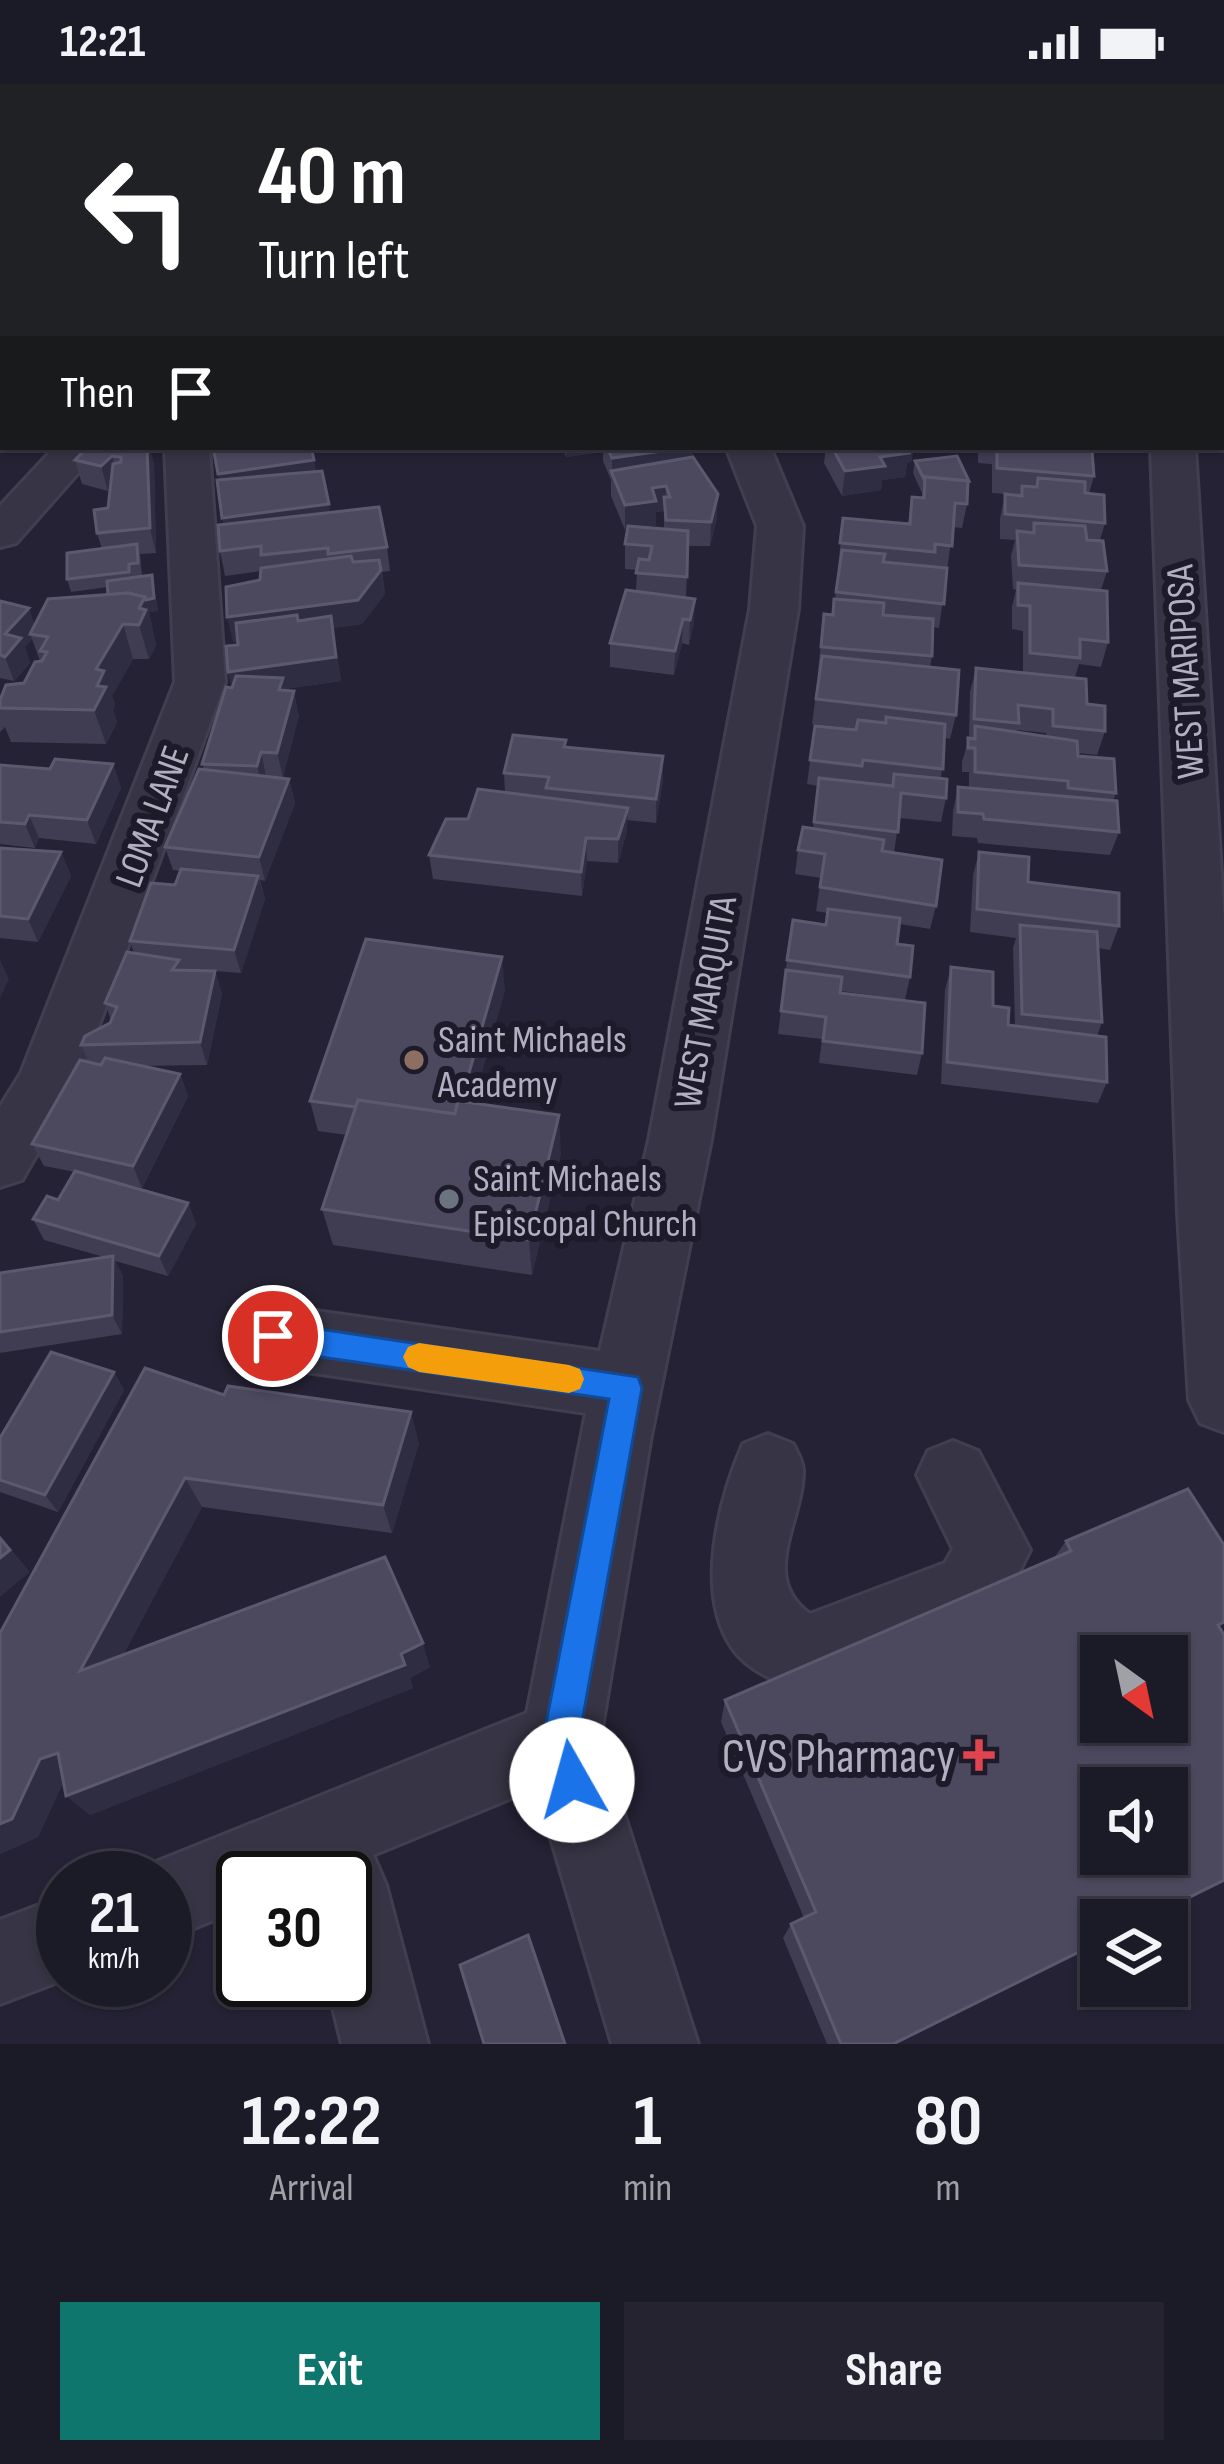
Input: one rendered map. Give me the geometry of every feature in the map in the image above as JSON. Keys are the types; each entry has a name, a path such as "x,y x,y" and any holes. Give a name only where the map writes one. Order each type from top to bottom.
{"street":[{"path":"0,533 76,450"},
{"name":"LOMA LANE","path":"0,1161 48,1082 200,682 187,450"},
{"name":"WEST MARQUITA","path":"656,2044 561,1739 627,1388 680,1140 774,609 780,526 749,450"},
{"name":"WEST MARIPOSA","path":"1173,450 1210,1213 1224,1400"},
{"path":"273,1336 627,1388"},
{"path":"768,1468 746,1568 760,1624 803,1655 971,1589 993,1550 953,1474"},
{"path":"366,1851 561,1739"},
{"path":"0,1962 36,1948"},
{"path":"372,1990 386,2044"}],"building":[{"path":"84,450 147,450 150,528 97,533 94,510 108,508 113,464 121,462 121,457 112,456 101,466 75,460"},
{"path":"214,450 312,450 314,460 218,474"},
{"path":"608,450 669,450 612,458"},
{"path":"834,450 909,453 880,457 885,466 845,471"},
{"path":"997,450 1092,451 1094,476 997,468"},
{"path":"957,456 969,481 925,477 925,481 915,461"},
{"path":"693,457 718,494 711,522 666,520 664,497 670,497 666,486 652,488 656,501 625,505 611,471"},
{"path":"322,471 329,504 222,518 217,480"},
{"path":"925,477 968,481 967,504 955,503 952,546 935,544 935,552 840,543 843,518 910,524 912,497 924,498"},
{"path":"1038,478 1085,482 1085,493 1104,495 1105,523 1005,514 1005,494 1022,496 1022,486 1037,487"},
{"path":"379,507 387,547 328,554 328,548 261,555 261,546 220,551 218,525"},
{"path":"1034,523 1085,526 1087,540 1103,541 1107,571 1019,565 1017,531 1034,533"},
{"path":"628,526 688,531 687,577 636,573 639,559 649,560 652,546 625,544"},
{"path":"137,544 138,563 129,564 129,572 67,579 67,553"},
{"path":"842,550 885,554 883,562 947,568 944,604 836,592"},
{"path":"351,556 353,562 379,560 381,570 358,600 227,617 226,587 260,580 261,568"},
{"path":"152,575 154,598 108,595 107,581"},
{"path":"1018,583 1107,591 1108,642 1080,639 1080,658 1030,653 1030,606 1018,605"},
{"path":"626,590 695,599 690,620 683,619 675,651 610,643"},
{"path":"128,593 145,597 139,608 146,610 139,625 123,624 96,669 104,671 97,686 106,687 94,710 0,708 6,685 24,683 35,662 42,661 47,652 40,651 48,637 30,634 48,599"},
{"path":"834,599 884,603 883,615 933,619 932,656 821,647 824,614 833,615"},
{"path":"0,601 29,608 5,634 21,638 5,657 0,655"},
{"path":"297,615 298,621 331,616 336,657 228,672 226,646 238,645 236,623"},
{"path":"822,656 959,670 956,715 816,699"},
{"path":"976,668 1086,679 1087,704 1105,706 1105,731 1053,726 1053,709 1018,705 1019,723 974,719"},
{"path":"236,676 283,678 279,690 294,691 277,753 261,752 257,766 202,764 226,687 232,688"},
{"path":"886,717 945,724 943,769 810,760 815,726 856,730 858,720 886,723"},
{"path":"975,726 1077,741 1078,756 1114,759 1116,793 1068,788 1068,781 975,772 975,748 968,748 968,738 975,739"},
{"path":"513,735 566,740 564,747 663,756 656,799 546,788 549,777 504,773"},
{"path":"55,759 113,764 87,820 29,815 25,824 0,822 0,765 50,769"},
{"path":"199,769 289,779 259,857 165,847"},
{"path":"894,774 947,779 946,798 901,793 898,832 814,822 819,778 893,786"},
{"path":"958,787 1117,801 1119,832 984,819 983,814 958,812"},
{"path":"478,789 628,808 618,839 586,838 581,872 429,855 446,819 468,819"},
{"path":"803,827 884,840 882,851 942,860 936,906 820,887 825,854 798,850"},
{"path":"0,848 61,852 28,919 0,916"},
{"path":"979,852 1029,857 1028,882 1119,893 1119,926 977,909"},
{"path":"181,869 258,876 234,950 130,941 151,883 175,885"},
{"path":"828,909 900,918 897,944 913,946 910,977 787,960 793,920 826,925"},
{"path":"1020,925 1097,932 1102,1022 1022,1014"},
{"name":"Saint Michaels Academy","path":"366,939 502,957 455,1114 358,1100 356,1107 310,1101"},
{"path":"127,952 179,960 172,970 215,971 200,1042 81,1045 85,1036 110,1023 117,1007 105,1003"},
{"path":"951,967 993,972 993,1006 1009,1008 1008,1025 1106,1037 1107,1082 947,1062"},
{"path":"786,970 842,977 840,993 925,1003 922,1053 823,1041 826,1017 781,1011"},
{"path":"105,1058 180,1074 133,1166 32,1144 80,1060 101,1065"},
{"name":"Saint Michaels Episcopal Church","path":"358,1100 455,1114 458,1101 559,1115 529,1240 322,1209"},
{"path":"75,1171 188,1203 159,1256 33,1219 47,1196 58,1200"},
{"path":"113,1256 112,1315 0,1332 0,1273"},
{"path":"51,1352 114,1372 45,1495 0,1480 0,1438"},
{"path":"145,1368 224,1395 228,1386 411,1412 383,1505 185,1478 80,1671 385,1557 423,1643 401,1654 405,1665 66,1796 58,1753 40,1759 12,1819 0,1824 0,1633"},
{"name":"CVS Pharmacy","path":"1188,1489 1224,1545 1224,1622 1218,1625 1224,1635 1224,1880 1186,1899 1080,1899 1080,1951 893,2044 841,2044 791,1924 816,1912 725,1700 1071,1551 1066,1541"},
{"path":"0,1538 10,1550 0,1558"},
{"path":"528,1935 565,2044 484,2044 460,1965"}],"slow traffic":[{"path":"419,1357 569,1379"}],"place":[{"name":"Saint Michaels Academy","path":"414,1060"},
{"name":"Saint Michaels Episcopal Church","path":"449,1199"},
{"name":"CVS Pharmacy","path":"979,1755"}],"route":[{"path":"273,1336 627,1388 561,1739 572,1780"}]}
